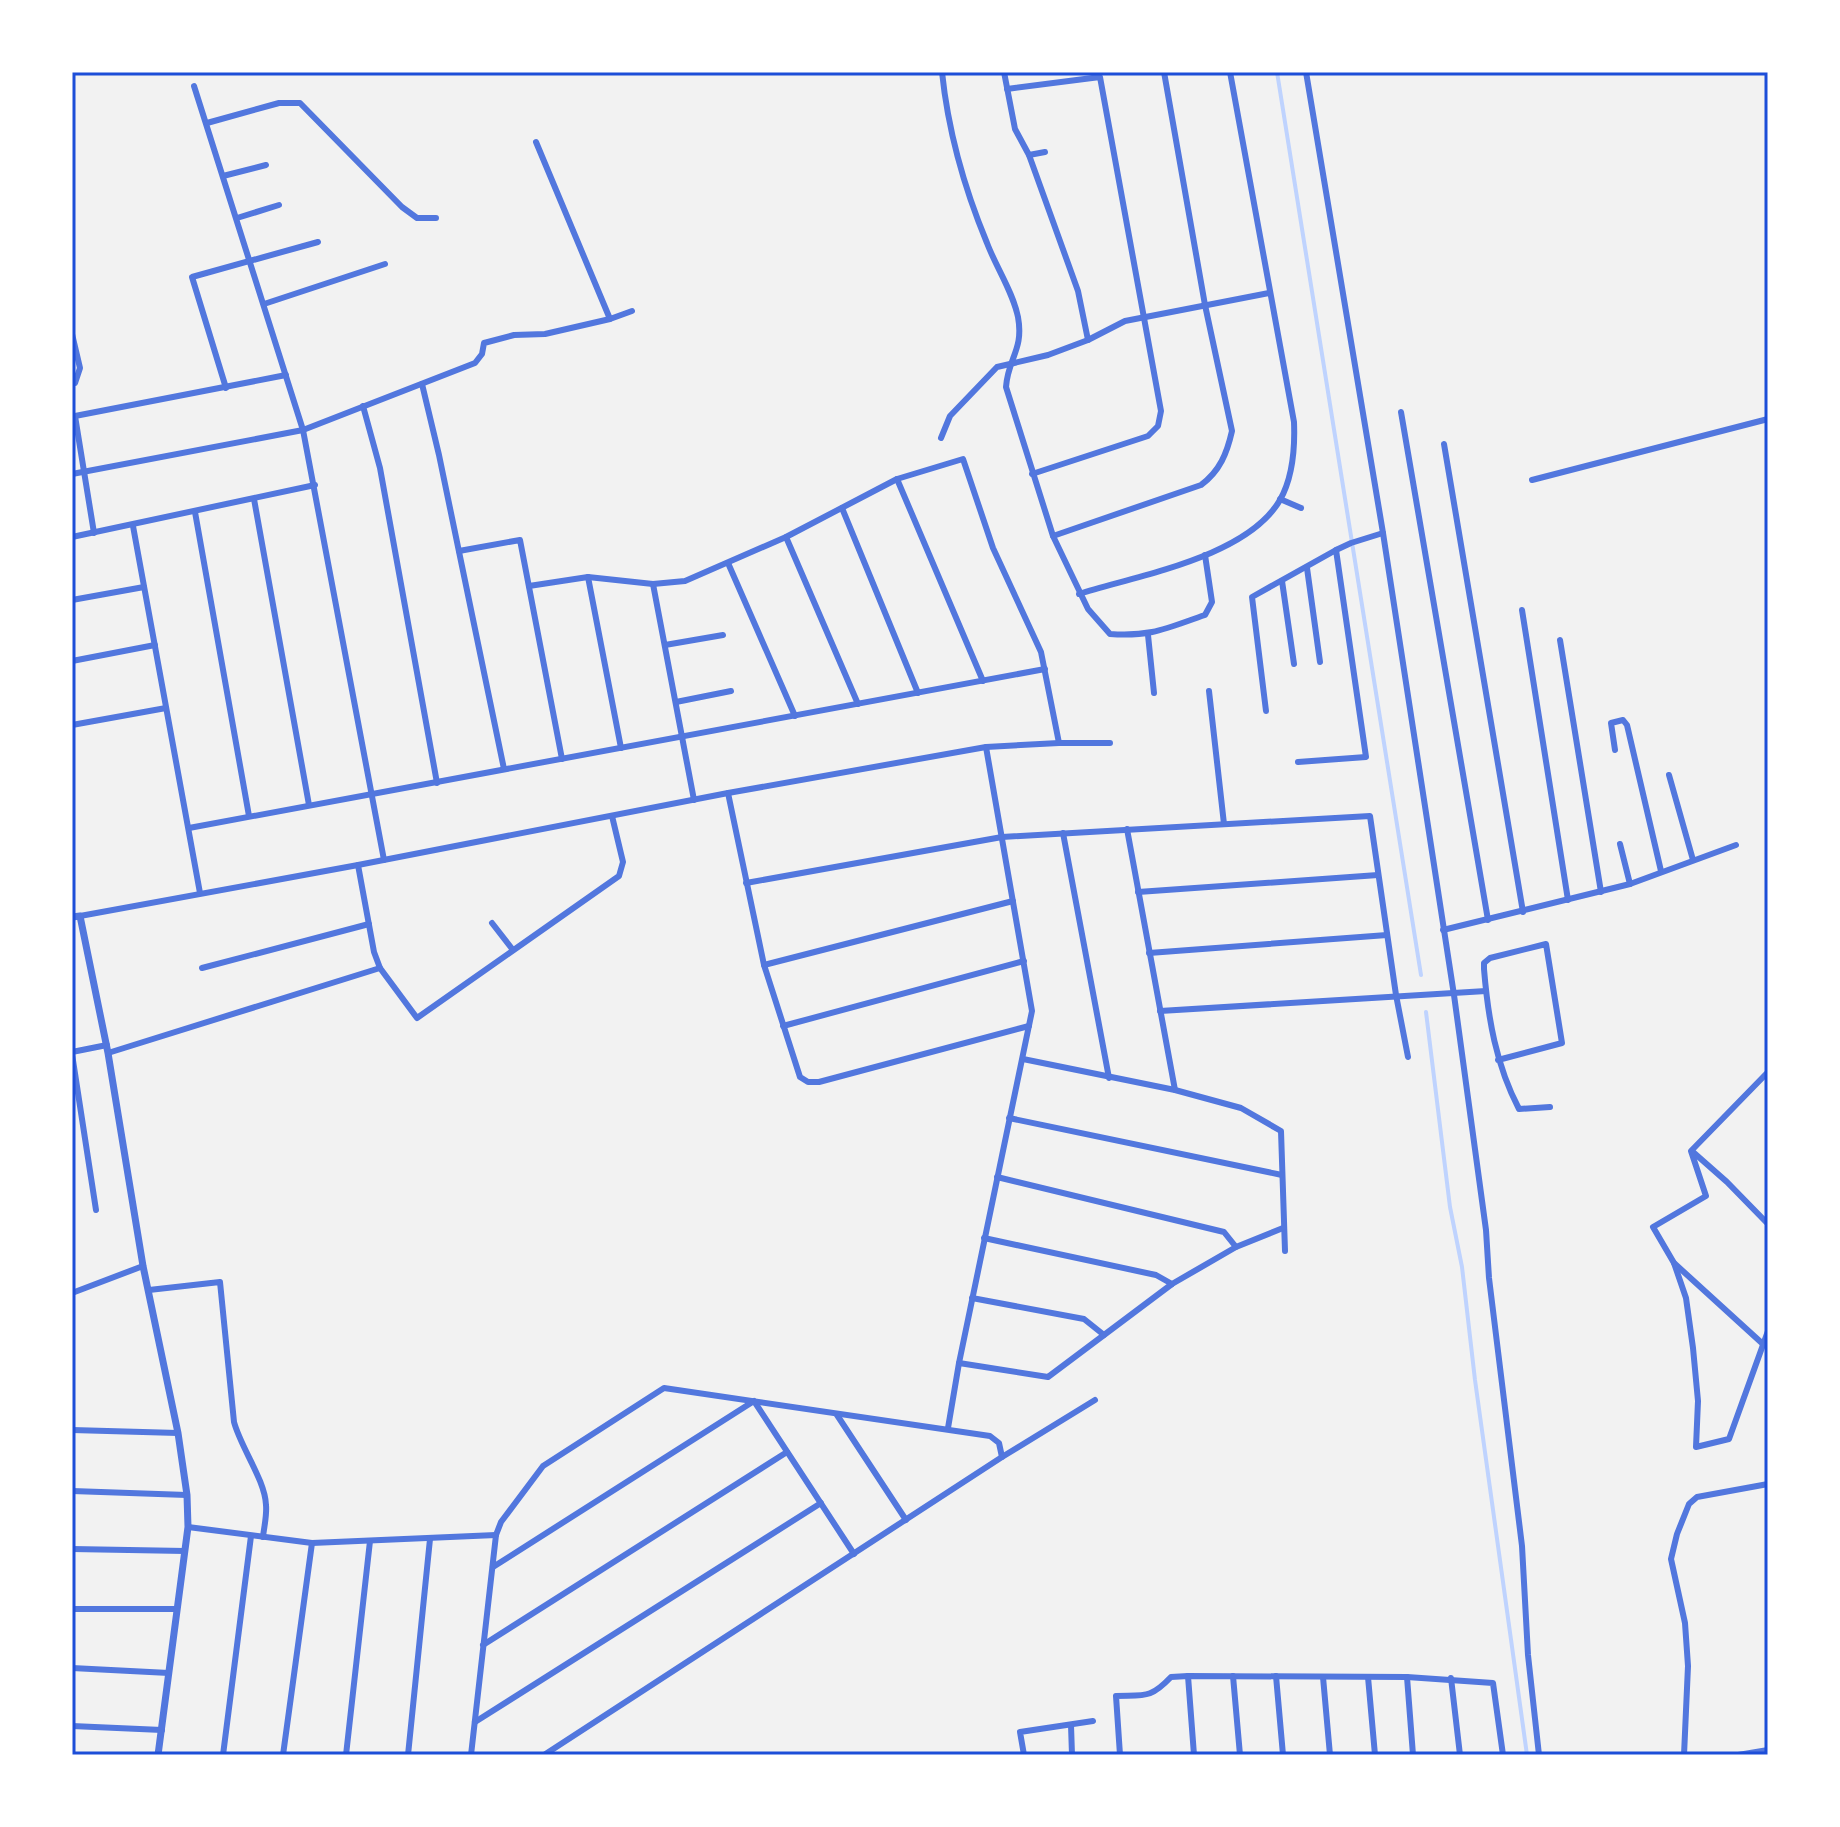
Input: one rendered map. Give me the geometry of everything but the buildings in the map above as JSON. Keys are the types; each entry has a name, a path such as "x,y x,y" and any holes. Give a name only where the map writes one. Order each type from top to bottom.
{"street":[{"path":"942,72 963,176 986,242 1017,314 1020,341 1007,375 1006,387 1053,536 1079,594 1110,634 1148,635 1205,615 1210,609 1212,602 1205,555"},
{"path":"1004,72 1015,129 1029,155 1078,291 1088,340"},
{"path":"1053,536 1201,485 1216,474 1228,448 1232,431 1205,305 1164,72"},
{"path":"1079,594 1205,555 1255,530 1280,499 1291,467 1294,422 1230,72"},
{"path":"1306,72 1383,533 1454,995 1486,1230 1489,1278 1522,1546 1528,1655 1539,1755"},
{"path":"1007,89 1100,77 1161,411 1158,426 1148,436 1032,474"},
{"path":"194,86 303,430 384,860"},
{"path":"207,123 279,103 300,103 402,207 417,218 436,218"},
{"path":"536,142 610,319"},
{"path":"1029,155 1045,152"},
{"path":"223,176 266,165"},
{"path":"237,218 279,205"},
{"path":"226,388 192,277 318,242"},
{"path":"264,304 385,264"},
{"path":"941,438 950,416 997,367 1048,355 1088,340 1125,321 1269,293"},
{"path":"72,474 303,430 475,363 482,354 484,343 514,335 545,334 632,311"},
{"path":"72,334 80,368 75,383"},
{"path":"94,533 75,416 286,375"},
{"path":"422,384 504,769"},
{"path":"363,406 380,468 437,783"},
{"path":"1401,412 1488,920"},
{"path":"1532,480 1768,419"},
{"path":"1444,444 1523,912"},
{"path":"529,586 588,577 653,584 685,581 786,537 897,479 963,459 993,548 1041,652 1059,743"},
{"path":"897,479 983,681"},
{"path":"72,537 315,485"},
{"path":"254,499 309,805"},
{"path":"1280,499 1301,508"},
{"path":"842,508 918,693"},
{"path":"195,512 249,816"},
{"path":"133,526 200,893"},
{"path":"1266,711 1251,602 1256,594 1336,550 1383,533"},
{"path":"786,537 858,704"},
{"path":"459,551 520,540 562,759"},
{"path":"1298,762 1366,757 1336,550"},
{"path":"728,563 795,716"},
{"path":"1307,568 1320,662"},
{"path":"588,577 621,748"},
{"path":"1282,581 1294,664"},
{"path":"653,584 694,800"},
{"path":"72,600 144,587"},
{"path":"1522,610 1568,900"},
{"path":"665,645 723,635"},
{"path":"1148,635 1154,693"},
{"path":"1560,640 1601,892"},
{"path":"72,661 155,645"},
{"path":"189,828 1045,669"},
{"path":"676,702 731,691"},
{"path":"1209,691 1224,824"},
{"path":"72,725 166,708"},
{"path":"1615,750 1611,723 1623,720 1627,725 1661,871"},
{"path":"158,1755 188,1527 187,1495 178,1433 143,1266 108,1049 76,917 986,747 1110,743"},
{"path":"948,1428 1032,1011 986,747"},
{"path":"1669,775 1693,860"},
{"path":"728,793 764,965 800,1077 808,1082 819,1082 1029,1026"},
{"path":"358,865 374,952 380,968 417,1018 619,876 623,862 612,816"},
{"path":"746,883 1002,837 1370,816 1408,1057"},
{"path":"1127,829 1175,1090"},
{"path":"1063,833 1109,1078"},
{"path":"1620,844 1630,884"},
{"path":"1443,930 1630,884 1736,845"},
{"path":"1138,892 1378,875"},
{"path":"764,965 1013,901"},
{"path":"492,923 513,950"},
{"path":"202,968 369,924"},
{"path":"1149,953 1387,935"},
{"path":"1498,1060 1562,1043 1546,944 1490,958 1484,963 1498,1060 1519,1109 1550,1107"},
{"path":"783,1026 1024,961"},
{"path":"96,1210 72,1053 108,1049 380,968"},
{"path":"1160,1011 1486,991"},
{"path":"1023,1059 1175,1090 1241,1108 1281,1131 1285,1251"},
{"path":"1691,1151 1768,1072"},
{"path":"1009,1118 1282,1175"},
{"path":"1691,1151 1768,1224"},
{"path":"1691,1151 1706,1196 1653,1227 1653,1232 1674,1263 1764,1345"},
{"path":"997,1177 1224,1232 1236,1247"},
{"path":"959,1363 1048,1377 1172,1284 1236,1247 1283,1228"},
{"path":"984,1238 1156,1275 1172,1284"},
{"path":"1674,1263 1686,1298 1693,1348 1698,1401 1696,1447 1729,1439 1768,1331"},
{"path":"72,1293 143,1266"},
{"path":"149,1290 220,1282 234,1422 263,1492 266,1505 263,1537"},
{"path":"972,1298 1084,1319 1104,1335"},
{"path":"471,1755 496,1535 501,1522 543,1466 664,1388 837,1415 948,1428 995,1439 1002,1457"},
{"path":"544,1755 1002,1457 1095,1400"},
{"path":"754,1401 854,1554"},
{"path":"493,1567 754,1401"},
{"path":"837,1415 906,1520"},
{"path":"72,1430 178,1433"},
{"path":"483,1645 787,1452"},
{"path":"1684,1755 1688,1666 1685,1623 1671,1559 1677,1534 1689,1504 1697,1497 1767,1481"},
{"path":"72,1491 187,1495"},
{"path":"475,1722 821,1503"},
{"path":"188,1527 312,1543 496,1535"},
{"path":"223,1755 251,1536"},
{"path":"408,1755 430,1539"},
{"path":"346,1755 370,1541"},
{"path":"283,1755 312,1543"},
{"path":"72,1549 185,1551"},
{"path":"72,1609 177,1609"},
{"path":"72,1668 169,1673"},
{"path":"1188,1676 1194,1755"},
{"path":"1120,1755 1116,1696 1151,1694 1171,1677 1188,1676 1451,1678 1493,1683 1503,1755"},
{"path":"1233,1676 1240,1755"},
{"path":"1276,1676 1283,1755"},
{"path":"1323,1677 1330,1755"},
{"path":"1368,1677 1375,1755"},
{"path":"1407,1677 1413,1755"},
{"path":"1451,1678 1460,1755"},
{"path":"1024,1755 1020,1732 1093,1721"},
{"path":"1071,1725 1072,1755"},
{"path":"72,1726 162,1730"},
{"path":"1738,1755 1768,1750"}],"waterway":[{"path":"1277,72 1421,975"},
{"path":"1426,1012 1450,1207 1462,1267 1527,1755"}]}
